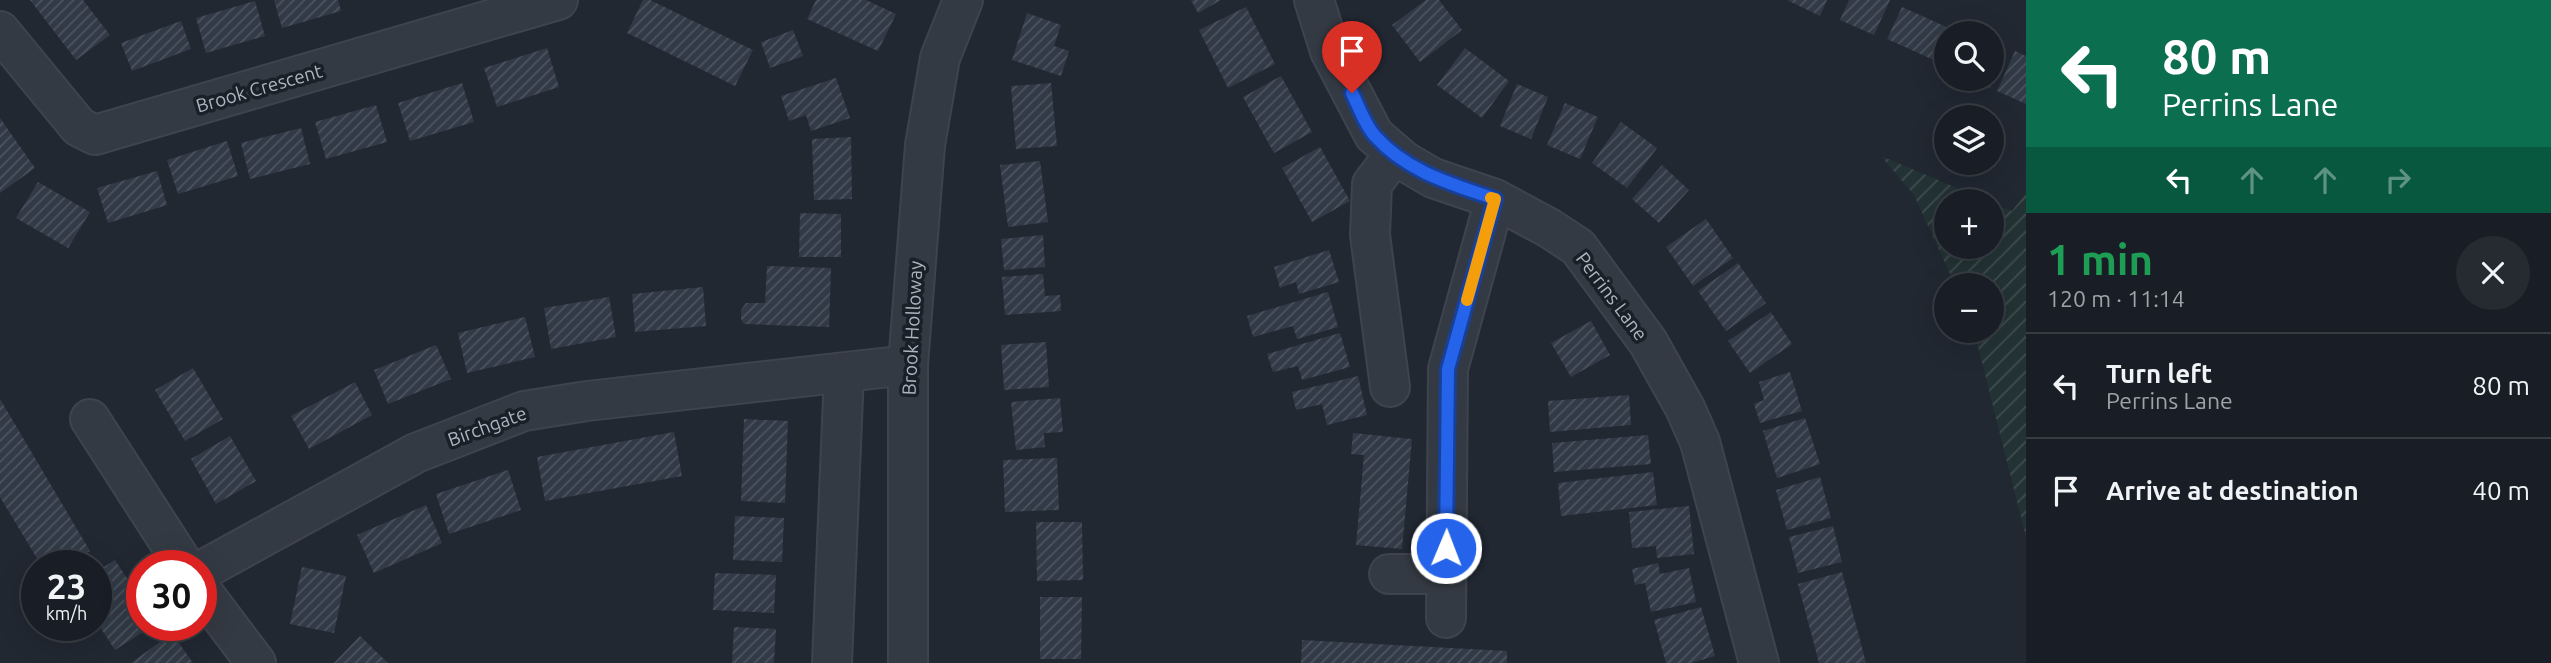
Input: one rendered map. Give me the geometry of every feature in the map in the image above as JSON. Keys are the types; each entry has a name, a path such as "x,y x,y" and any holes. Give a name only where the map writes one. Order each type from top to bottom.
{"street":[{"name":"Brook Crescent","path":"0,31 79,127 95,135 558,0"},
{"name":"Brook Holloway","path":"908,663 908,365 925,145 940,58 963,0"},
{"name":"Perrins Lane","path":"1314,0 1330,51 1374,135 1404,161 1433,178 1495,199 1578,247 1647,342 1685,408 1700,442 1759,663"},
{"path":"1390,387 1370,235 1372,184 1395,153"},
{"path":"1446,618 1448,369 1495,199"},
{"name":"Birchgate","path":"217,562 416,453 524,411 587,401 908,365"},
{"path":"832,663 844,373"},
{"path":"90,419 174,550"},
{"path":"1389,574 1446,574"},
{"path":"217,611 256,663"}],"shaded area":[{"path":"1881,156 1959,189 1934,189 1934,239 1914,195"},
{"path":"2026,193 2026,537 1977,343 2004,343 2004,273 1950,273 1943,259 2004,259 2004,208 2012,211"}],"building":[{"path":"30,0 83,0 110,35 76,60"},
{"path":"274,0 338,0 341,11 282,28"},
{"path":"643,0 650,0 753,50 735,86 627,33"},
{"path":"816,0 866,0 896,14 878,51 807,19"},
{"path":"1191,0 1221,0 1198,13"},
{"path":"1426,0 1439,0 1462,30 1420,62 1392,25"},
{"path":"1787,0 1827,0 1820,16"},
{"path":"1849,0 1890,0 1874,35 1840,20"},
{"path":"255,1 265,36 206,53 196,18"},
{"path":"1246,7 1275,64 1228,88 1199,30"},
{"path":"1902,7 1934,21 1934,60 1887,39"},
{"path":"1027,13 1061,25 1054,46 1069,51 1061,76 1012,60"},
{"path":"181,21 191,49 132,71 121,43"},
{"path":"793,30 803,56 770,68 761,42"},
{"path":"547,48 559,87 497,107 484,68"},
{"path":"1465,48 1509,81 1482,118 1437,85"},
{"path":"2015,51 2026,56 2026,104 1997,91 2004,91 2004,75"},
{"path":"1281,76 1312,132 1274,153 1243,97"},
{"path":"836,78 850,118 811,131 806,115 789,121 781,96"},
{"path":"462,83 474,122 410,141 398,103"},
{"path":"1051,83 1057,146 1016,149 1011,86"},
{"path":"1517,84 1548,97 1531,139 1500,126"},
{"path":"1565,103 1598,117 1580,159 1547,145"},
{"path":"376,105 387,142 326,159 315,122"},
{"path":"0,118 35,168 0,193"},
{"path":"1621,122 1657,148 1627,188 1592,163"},
{"path":"301,128 310,164 250,179 241,143"},
{"path":"851,137 852,199 814,200 812,139"},
{"path":"227,141 238,176 178,194 167,160"},
{"path":"1320,147 1350,201 1312,222 1282,168"},
{"path":"1040,161 1048,222 1008,227 1000,165"},
{"path":"1662,165 1689,190 1659,223 1632,199"},
{"path":"157,171 167,205 108,223 97,188"},
{"path":"38,182 90,212 68,248 16,218"},
{"path":"800,213 841,214 841,257 799,257"},
{"path":"1706,219 1733,258 1693,286 1666,247"},
{"path":"1043,235 1045,267 1004,270 1001,239"},
{"path":"1329,250 1339,282 1299,294 1296,282 1280,288 1274,267"},
{"path":"1738,263 1766,303 1726,331 1698,291"},
{"path":"767,266 831,268 829,327 744,324 741,310 746,303 765,303"},
{"path":"1043,274 1045,296 1060,295 1061,311 1005,315 1002,277"},
{"path":"703,287 706,326 635,332 632,294"},
{"path":"1328,292 1338,327 1297,339 1293,326 1253,337 1247,316"},
{"path":"609,297 616,337 551,349 544,308"},
{"path":"1771,312 1792,344 1750,373 1728,341"},
{"path":"525,317 535,357 467,373 458,333"},
{"path":"1591,321 1610,355 1571,377 1551,343"},
{"path":"1340,333 1350,367 1302,380 1298,366 1273,372 1267,354"},
{"path":"1046,342 1049,387 1004,390 1001,345"},
{"path":"436,345 451,379 388,404 374,370"},
{"path":"193,368 223,419 185,441 155,390"},
{"path":"1790,372 1802,411 1760,423 1754,404 1764,400 1759,382"},
{"path":"1358,376 1367,415 1327,425 1322,404 1296,410 1292,392"},
{"path":"355,382 372,415 309,449 291,416"},
{"path":"1629,395 1631,425 1550,432 1548,401"},
{"path":"1060,398 1063,432 1044,433 1045,447 1016,450 1011,402"},
{"path":"0,399 89,550 32,550 0,497"},
{"path":"1805,418 1820,464 1777,478 1763,431"},
{"path":"744,419 788,421 785,503 741,501"},
{"path":"674,432 682,476 545,501 537,457"},
{"path":"1353,433 1412,439 1402,549 1356,545 1364,455 1351,454"},
{"path":"1648,435 1651,464 1554,472 1552,443"},
{"path":"230,436 256,481 216,504 191,459"},
{"path":"1057,458 1059,510 1005,512 1003,460"},
{"path":"508,470 521,510 449,534 436,494"},
{"path":"1653,472 1657,505 1561,516 1558,483"},
{"path":"1820,477 1831,518 1787,530 1776,490"},
{"path":"426,505 442,543 374,573 357,535"},
{"path":"1689,506 1694,554 1657,558 1656,546 1632,548 1629,512"},
{"path":"735,516 784,518 782,562 733,560"},
{"path":"1036,522 1082,522 1083,580 1037,581"},
{"path":"1833,526 1842,562 1798,573 1789,537"},
{"path":"115,560 126,577 126,641 129,641 115,650 109,641 112,641 112,562"},
{"path":"1658,563 1660,574 1689,568 1696,602 1651,612 1645,583 1635,585 1632,569"},
{"path":"302,567 346,576 334,633 290,624"},
{"path":"1842,572 1866,663 1819,663 1798,584"},
{"path":"715,573 776,575 774,613 713,610"},
{"path":"1040,597 1082,597 1081,659 1040,659"},
{"path":"1701,607 1715,656 1691,663 1666,663 1654,620"},
{"path":"734,627 776,629 774,663 732,663"},
{"path":"360,636 388,663 334,663"},
{"path":"1302,640 1507,651 1507,663 1301,663"},
{"path":"161,641 178,641 193,663 131,663"}],"slow traffic":[{"path":"1467,300 1495,199 1491,198"}],"route":[{"path":"1352,93 1374,135 1404,161 1433,178 1495,199 1448,369 1446,548"}]}
